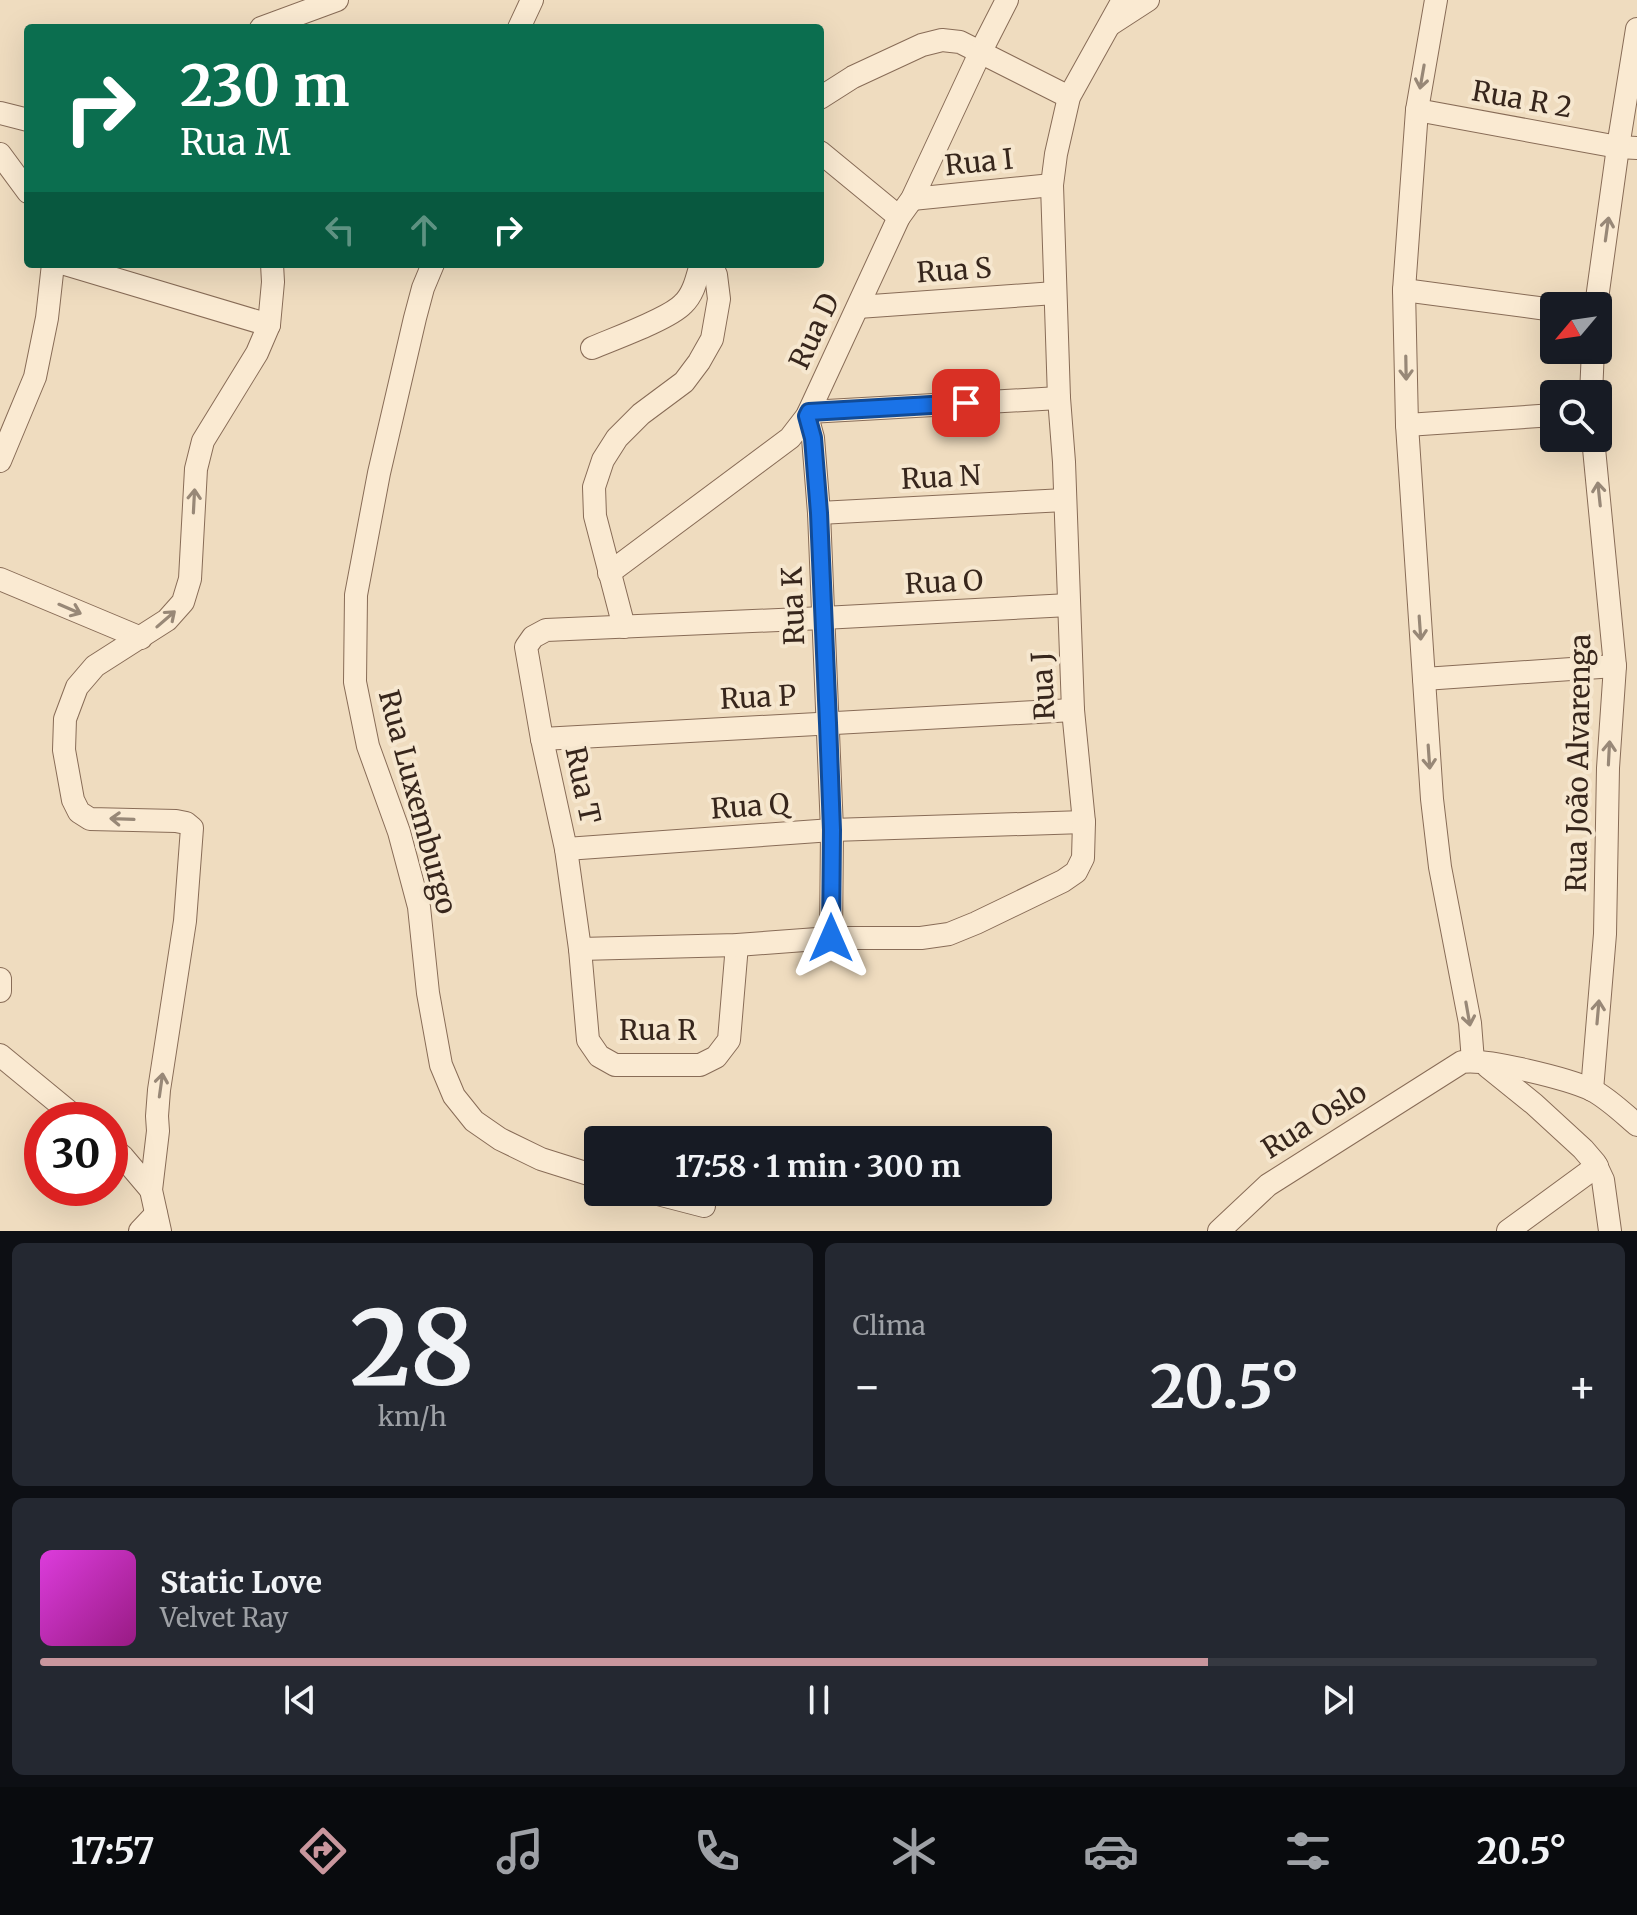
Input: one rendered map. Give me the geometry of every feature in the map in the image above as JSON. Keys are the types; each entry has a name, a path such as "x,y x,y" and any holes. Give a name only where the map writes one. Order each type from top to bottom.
{"street":[{"path":"300,20 337,0"},
{"path":"521,24 532,0"},
{"name":"Rua D","path":"609,573 790,438 808,414 1007,0"},
{"name":"Rua J","path":"580,949 737,945 831,938 921,938 949,934 1076,872 1083,858 1084,822 1073,710 1052,185 1069,97 1123,0"},
{"path":"1110,25 1148,0"},
{"path":"1436,0 1417,110 1404,290 1407,425 1432,799 1440,867 1477,1061 1534,1104 1597,1166 1606,1194 1610,1231"},
{"path":"1599,292 1627,148 1637,29"},
{"path":"824,95 853,77 922,45 942,40 960,42 1069,97"},
{"name":"Rua R 2","path":"1417,110 1627,148"},
{"path":"0,154 24,187"},
{"path":"824,155 906,208"},
{"name":"Rua I","path":"906,208 1052,185"},
{"path":"0,461 35,377 47,318 53,268"},
{"path":"78,268 269,325"},
{"path":"140,1231 158,1222 151,1190 157,1116 185,921 192,828 176,821 90,819 79,812 73,800 64,750 65,719 77,687 95,666 167,620 183,602 190,579 196,469 203,441 257,353 269,325 272,268"},
{"name":"Rua Luxemburgo","path":"431,268 415,318 386,442 356,595 355,682 368,746 399,832 419,907 428,993 441,1065 454,1096 474,1121 500,1139 541,1159 584,1173"},
{"path":"592,348 668,315 683,305 692,291 700,268"},
{"path":"624,627 595,516 594,487 603,460 617,438 641,414 684,382 712,339 719,299 713,268"},
{"path":"1404,290 1540,308"},
{"name":"Rua S","path":"858,307 1055,293"},
{"path":"808,414 1059,398"},
{"name":"Rua K","path":"808,414 819,513 832,830 831,938"},
{"path":"1407,425 1540,416"},
{"name":"Rua João Alvarenga","path":"1592,1090 1605,934 1608,768 1615,666 1594,452"},
{"name":"Rua N","path":"819,513 1065,500"},
{"path":"0,579 141,638"},
{"name":"Rua O","path":"823,618 1069,605"},
{"name":"Rua T","path":"588,1040 580,949 566,849 526,647 533,637 546,630 823,618"},
{"path":"1424,679 1615,666"},
{"name":"Rua P","path":"542,739 1073,710"},
{"name":"Rua Q","path":"566,849 832,830 1084,822"},
{"name":"Rua R","path":"588,1040 599,1056 615,1065 700,1065 716,1057 729,1040 737,945"},
{"path":"0,979 0,991"},
{"path":"0,1055 57,1102"},
{"path":"1477,1061 1545,1074 1592,1090 1637,1125"},
{"name":"Rua Oslo","path":"1219,1231 1268,1185 1462,1062 1477,1061"},
{"path":"128,1151 135,1151 145,1143 157,1116"},
{"path":"128,1164 151,1190"},
{"path":"1508,1231 1597,1166"}],"route":[{"path":"831,938 832,830 819,513 813,438 807,416 809,412 966,403"}]}
